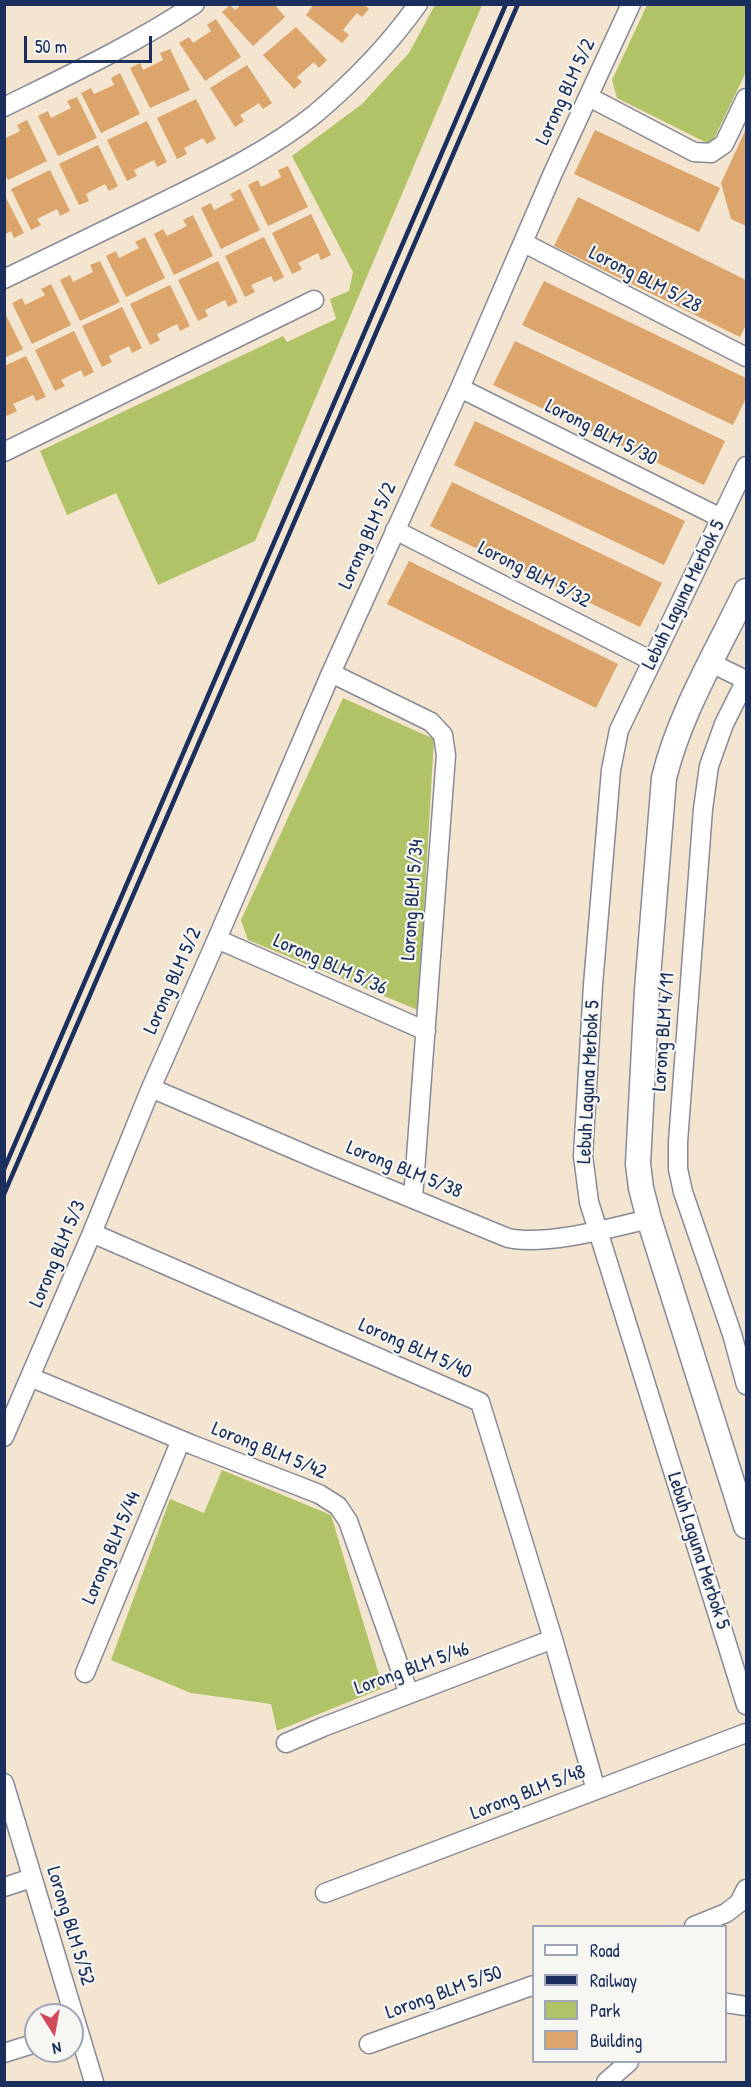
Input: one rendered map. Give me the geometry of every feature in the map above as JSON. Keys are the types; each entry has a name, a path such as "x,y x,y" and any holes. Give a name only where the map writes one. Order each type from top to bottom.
{"street":[{"path":"4,107 166,24 195,4"},
{"path":"4,279 202,183 270,145 313,115 346,86 378,54 418,4"},
{"name":"Lorong BLM 5/2","path":"150,1088 217,939 331,673 460,388 553,173 631,4"},
{"path":"589,98 694,152 711,153 724,144 747,98"},
{"name":"Lorong BLM 5/28","path":"524,243 747,357"},
{"path":"4,452 314,300"},
{"name":"Lorong BLM 5/30","path":"460,388 721,518"},
{"name":"Lebuh Laguna Merbok 5","path":"747,466 619,730 611,770 593,985 583,1156 589,1202 747,1705"},
{"name":"Lorong BLM 5/32","path":"395,530 652,661"},
{"path":"747,591 682,720 671,748 664,778 647,990 638,1164 649,1219 747,1526"},
{"path":"711,663 747,680"},
{"name":"Lorong BLM 5/34","path":"331,673 431,722 443,735 446,755 413,1198"},
{"name":"Lorong BLM 4/11","path":"747,680 724,724 709,766 703,810 678,1142 678,1169 683,1192 739,1332 747,1385"},
{"name":"Lorong BLM 5/36","path":"217,939 426,1031"},
{"name":"Lorong BLM 5/38","path":"150,1088 508,1238 517,1240 599,1232 649,1219"},
{"name":"Lorong BLM 5/3","path":"4,1437 92,1233 150,1088"},
{"name":"Lorong BLM 5/40","path":"92,1233 480,1402 554,1640 596,1790"},
{"name":"Lorong BLM 5/42","path":"30,1377 320,1494 338,1506 348,1521 409,1694"},
{"name":"Lorong BLM 5/44","path":"85,1673 182,1440"},
{"name":"Lorong BLM 5/46","path":"286,1743 554,1640"},
{"name":"Lorong BLM 5/48","path":"325,1893 747,1733"},
{"name":"Lorong BLM 5/52","path":"4,1783 67,2003"},
{"path":"4,1887 32,1878"},
{"path":"696,1925 726,1913 740,1903 747,1889"},
{"name":"Lorong BLM 5/50","path":"369,2044 532,1986"},
{"path":"727,2003 747,2006"},
{"path":"4,2053 24,2047"},
{"name":"Lorong BLM 5/52","path":"84,2055 94,2082"},
{"path":"606,2082 627,2063"}],"green space":[{"path":"435,5 482,5 255,541 158,585 116,493 67,515 40,451 283,336 287,342 336,319 330,299 349,291 353,272 292,156 362,104 409,53"},
{"path":"647,5 746,5 746,72 711,145 617,98 612,80"},
{"path":"343,698 434,739 418,1010 248,940 241,920"},
{"path":"222,1470 331,1515 383,1688 277,1731 271,1704 191,1693 111,1660 170,1499 204,1513"}],"building":[{"path":"242,4 274,4 285,17 253,46 222,12 230,5 235,10"},
{"path":"314,4 364,4 369,9 362,17 357,13 350,21 343,30 349,35 342,43 306,15"},
{"path":"216,19 241,57 205,81 179,43 189,37 193,43 211,31 207,25"},
{"path":"296,27 327,60 319,68 314,62 297,77 302,82 294,89 263,55"},
{"path":"170,49 190,90 150,108 130,68 140,63 143,70 163,60 160,53"},
{"path":"247,65 272,103 263,109 259,103 240,115 244,121 235,127 210,88"},
{"path":"120,73 140,114 101,133 81,93 91,88 94,94 114,85 111,78"},
{"path":"77,97 97,138 58,156 38,116 48,111 51,118 71,108 67,101"},
{"path":"196,99 216,139 207,144 203,138 184,148 187,154 177,159 157,118"},
{"path":"27,120 47,161 8,180 4,174 4,139 20,131 17,125"},
{"path":"147,121 167,162 157,167 154,160 134,170 137,176 127,181 107,140"},
{"path":"746,129 746,226 731,219 721,183"},
{"path":"595,130 720,188 699,232 574,174"},
{"path":"98,145 118,186 109,191 105,184 86,194 89,201 79,205 59,164"},
{"path":"288,166 308,207 268,226 248,185 258,180 261,187 281,177 278,170"},
{"path":"50,170 70,211 60,216 57,209 37,219 41,225 31,230 11,189"},
{"path":"240,189 260,230 221,249 201,208 211,203 214,210 234,200 230,194"},
{"path":"4,194 24,233 14,238 11,231 4,235"},
{"path":"578,197 746,280 746,325 740,337 554,246"},
{"path":"311,214 331,255 321,260 318,253 298,263 302,269 292,274 272,233"},
{"path":"193,215 213,256 174,275 154,234 163,229 167,236 187,226 183,220"},
{"path":"145,237 165,278 126,297 106,256 116,251 119,258 139,248 135,242"},
{"path":"264,237 284,277 274,282 271,276 251,285 255,292 245,297 225,256"},
{"path":"100,261 120,302 80,321 60,280 70,275 73,282 93,272 90,265"},
{"path":"218,261 238,302 228,307 225,300 205,310 208,316 198,321 178,280"},
{"path":"544,281 746,378 746,398 733,425 522,325"},
{"path":"51,284 71,325 32,344 12,303 22,298 25,305 45,295 41,289"},
{"path":"170,285 190,326 180,331 177,324 157,334 160,340 150,345 130,304"},
{"path":"122,307 142,348 132,353 129,346 109,356 112,362 102,367 82,326"},
{"path":"4,311 23,349 4,358"},
{"path":"74,331 94,372 84,377 81,370 61,380 65,386 55,391 35,350"},
{"path":"515,341 725,441 704,485 493,385"},
{"path":"26,356 46,397 36,401 33,395 13,404 17,411 7,416 4,411 4,366"},
{"path":"475,421 685,521 664,565 454,465"},
{"path":"452,482 662,583 640,627 430,526"},
{"path":"409,561 618,664 596,708 387,604"}],"railway":[{"path":"4,1169 506,4"},
{"path":"4,1194 518,4"}]}
